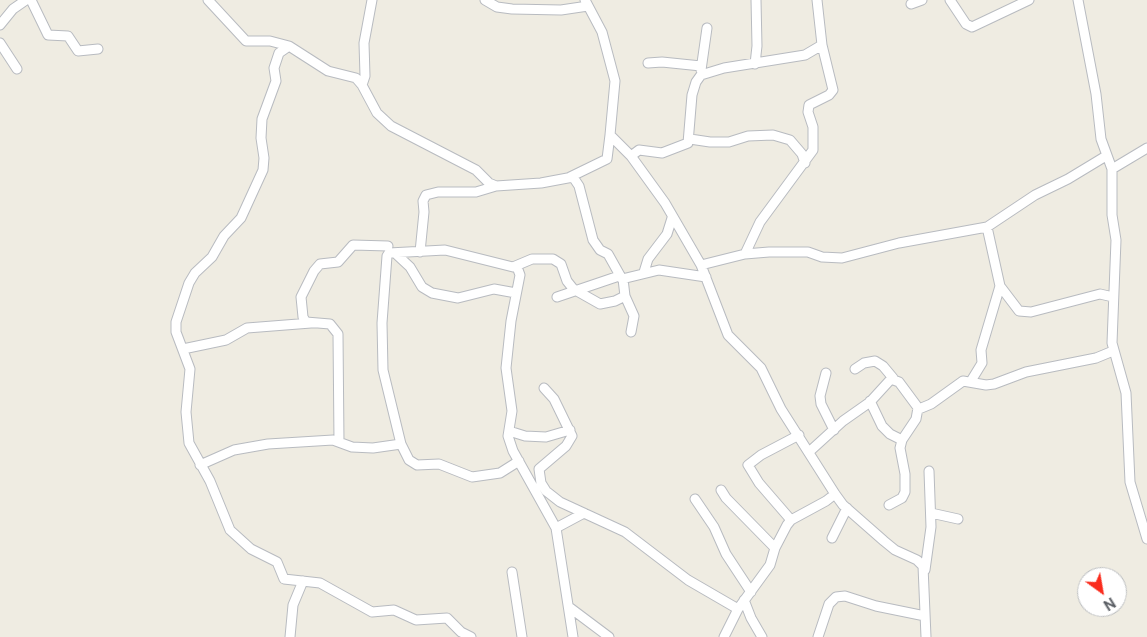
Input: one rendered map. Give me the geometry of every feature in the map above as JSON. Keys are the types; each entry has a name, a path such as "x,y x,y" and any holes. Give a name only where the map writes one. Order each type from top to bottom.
{"street":[{"path":"0,25 13,9 26,0"},
{"path":"31,0 48,35 68,36 78,51 98,50"},
{"path":"208,0 246,41 270,41 289,46 328,71 356,78 377,113 391,126 476,170 489,183 496,186"},
{"path":"362,86 365,76 364,43 372,0"},
{"path":"420,252 424,212 423,201 426,194 438,192 476,192 496,186 541,183 570,177 607,159 615,80 602,32 587,3 561,10 512,9 496,7 486,0"},
{"path":"756,0 756,64"},
{"path":"745,254 760,222 813,150 813,127 808,112 809,105 829,95 833,90 822,45 816,0"},
{"path":"911,4 922,0"},
{"path":"950,0 966,24 972,27 1030,0"},
{"path":"1078,0 1106,156 1112,169 1112,215 1116,240 1112,351 1126,393 1130,482 1147,539"},
{"path":"631,156 640,150 662,153 672,151 684,146 690,139 692,95 701,70 707,28"},
{"path":"0,43 17,69"},
{"path":"648,63 662,62 701,70 724,68 805,55 822,45"},
{"path":"289,46 282,50 276,61 276,81 262,119 260,138 264,158 263,170 241,218 224,236 212,257 189,282 176,322 176,332 190,369 186,431 189,443 210,481 230,530 238,540 261,556 277,562 284,579 327,585 351,602 372,612 394,610 416,620 446,618 461,632 471,637"},
{"path":"610,135 631,156 665,203 701,265 728,336 761,368 781,409 835,494 847,508 895,550 917,560 925,570"},
{"path":"690,139 729,142 748,136 774,135 790,140 802,154 805,163"},
{"path":"1112,169 1147,148"},
{"path":"701,265 745,254 808,252 822,257 842,258 899,243 987,227 1035,195 1068,179 1106,156"},
{"path":"570,177 576,180 579,186 596,245 608,254 621,277 624,296 634,316 631,332"},
{"path":"644,272 648,259 667,234 672,218"},
{"path":"987,227 1000,286 1019,311 1023,313 1100,294 1113,296"},
{"path":"311,323 306,322 303,317 301,297 317,266 324,263 338,262 353,245 388,246"},
{"path":"519,461 500,473 472,477 439,464 417,465 412,463 401,444 383,370 382,349 386,260 389,253 445,250 517,267 532,259 553,259 561,264 567,281 576,291 600,304 615,302 624,296"},
{"path":"395,252 410,267 422,287 432,293 458,298 494,288 516,293"},
{"path":"517,267 520,276 506,368 512,411 509,443 556,528 573,637"},
{"path":"557,297 621,277 644,272 659,270 706,277"},
{"path":"971,381 982,363 981,350 1000,286"},
{"path":"183,349 226,340 252,327 311,323 330,324 338,334 338,442"},
{"path":"918,408 931,404 964,381 986,385 994,384 1026,372 1096,358 1112,351"},
{"path":"855,369 864,363 875,361 883,366 899,382 918,408"},
{"path":"826,373 821,404 834,430"},
{"path":"809,452 870,401 893,378"},
{"path":"544,388 554,399 572,436 570,442 539,469 541,483 552,497 625,532 688,580 738,609"},
{"path":"870,401 882,426 890,434 902,440"},
{"path":"888,505 902,498 905,492 900,448 902,440 913,424 918,408"},
{"path":"509,431 525,436 546,437 570,430"},
{"path":"791,520 759,483 748,465 761,455 799,435"},
{"path":"200,465 246,447 322,440 373,448 401,444"},
{"path":"926,637 925,570 931,513 929,471"},
{"path":"721,490 726,498 775,548"},
{"path":"724,637 738,609 770,565 775,548 791,520 826,502 835,494"},
{"path":"696,500 714,527 726,554 751,592"},
{"path":"832,538 847,508"},
{"path":"556,528 584,513"},
{"path":"931,513 958,519"},
{"path":"512,572 522,637"},
{"path":"290,637 293,605 303,581"},
{"path":"818,637 829,604 836,597 852,597 876,606 926,616"},
{"path":"744,600 750,618 762,637"},
{"path":"569,607 609,637"}]}
